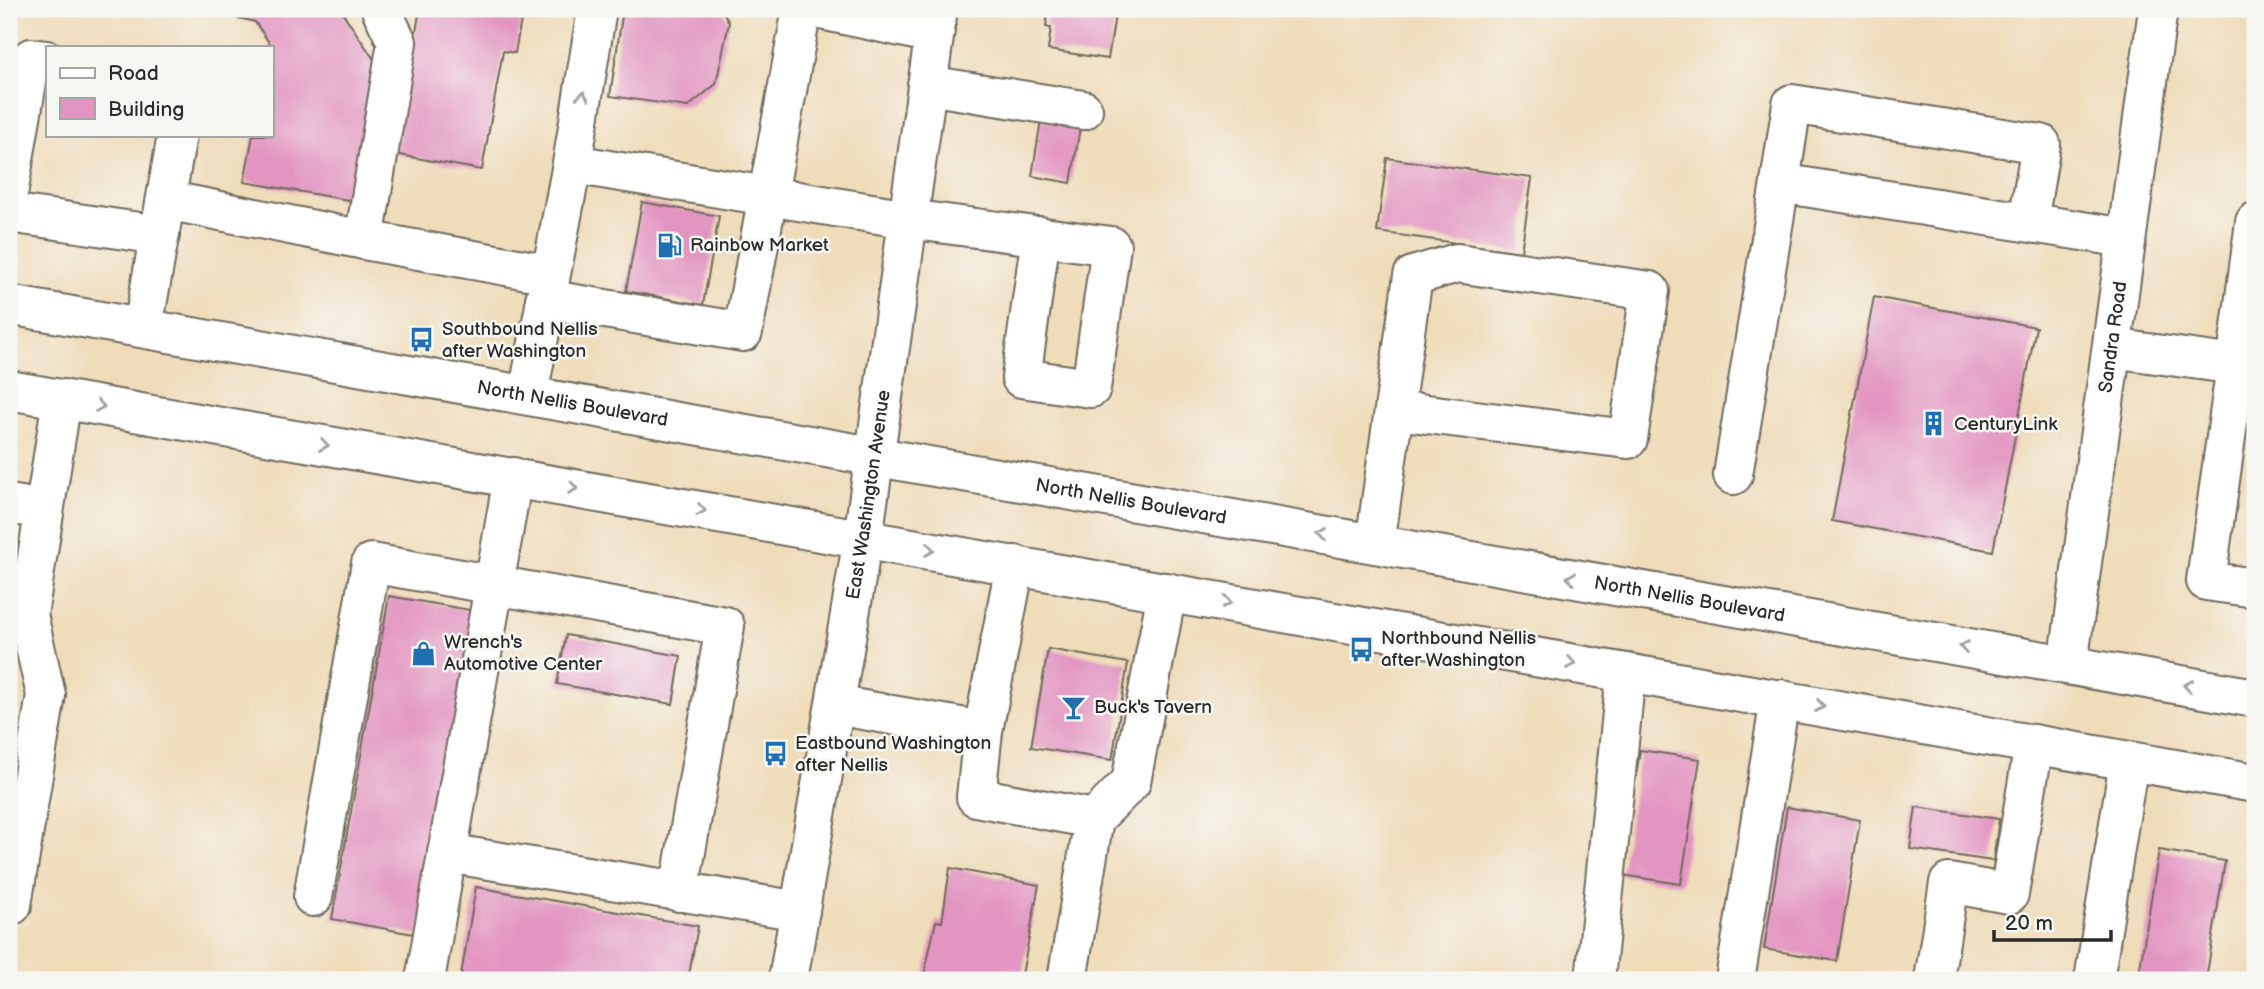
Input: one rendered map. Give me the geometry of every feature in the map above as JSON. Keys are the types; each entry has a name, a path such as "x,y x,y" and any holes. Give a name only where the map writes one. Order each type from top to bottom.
{"main road":[{"path":"364,240 397,42 381,9"},
{"path":"528,395 572,164 597,9"},
{"path":"9,213 163,218 364,240 743,332 802,9"},
{"path":"816,9 936,21"},
{"name":"Sandra Road","path":"2068,665 2158,9"},
{"name":"East Washington Avenue","path":"788,980 863,538 936,21"},
{"path":"9,189 31,58 46,60"},
{"path":"927,85 1083,110"},
{"path":"1733,475 1792,104 2041,144 2028,222"},
{"path":"143,328 177,136"},
{"path":"572,164 908,219 1041,236"},
{"path":"1780,183 2126,238"},
{"path":"2255,222 2206,581 2255,588"},
{"path":"1375,544 1413,276 1457,263 1650,291 1628,439 1395,410"},
{"name":"North Nellis Boulevard","path":"9,305 2255,698"},
{"path":"2112,348 2236,365"},
{"path":"9,390 2255,783"},
{"path":"9,904 12,905 46,695 18,613 26,507 62,399"},
{"path":"425,980 513,477"},
{"path":"313,897 371,563 725,626 679,892"},
{"path":"1015,565 983,731 976,797 1094,819"},
{"path":"1067,980 1094,819 1131,782 1167,592"},
{"path":"1595,980 1626,673"},
{"path":"1735,980 1780,699"},
{"path":"835,705 983,731"},
{"path":"1934,980 1949,883 2009,894 2034,744"},
{"path":"2094,980 2129,761"},
{"path":"447,853 800,911"}],"building":[{"path":"201,9 340,9 375,61 354,201 244,182 253,136 273,136 273,46 269,46 255,22"},
{"path":"420,9 523,9 515,53 503,51 482,170 394,154"},
{"path":"623,9 701,9 724,13 729,23 716,84 688,107 610,96"},
{"path":"1048,9 1116,9 1108,59 1048,50 1051,28 1046,27"},
{"path":"1041,120 1080,127 1071,183 1032,176"},
{"path":"1387,158 1532,178 1521,252 1377,232"},
{"path":"642,202 719,216 703,305 626,291"},
{"name":"CenturyLink","path":"1874,297 2036,327 1993,551 1832,521"},
{"path":"389,596 476,611 419,935 332,919"},
{"path":"566,635 681,656 673,704 557,684"},
{"path":"1048,649 1128,663 1112,760 1031,747"},
{"path":"1640,750 1700,759 1681,884 1621,875"},
{"path":"1787,807 1860,820 1837,961 1764,949"},
{"path":"1916,807 1999,819 1993,861 1910,849"},
{"path":"2159,850 2225,861 2206,980 2138,980"},
{"path":"950,868 1039,885 1021,980 923,980 936,921 942,922"},
{"path":"476,887 698,926 688,980 488,980 461,975"}],"place":[{"name":"Rainbow Market","path":"670,245"},
{"name":"Southbound Nellis after Washington","path":"422,340"},
{"name":"CenturyLink","path":"1934,424"},
{"name":"Northbound Nellis after Washington","path":"1361,649"},
{"name":"Wrench's Automotive Center","path":"424,653"},
{"name":"Buck's Tavern","path":"1074,707"},
{"name":"Eastbound Washington after Nellis","path":"775,754"}]}
